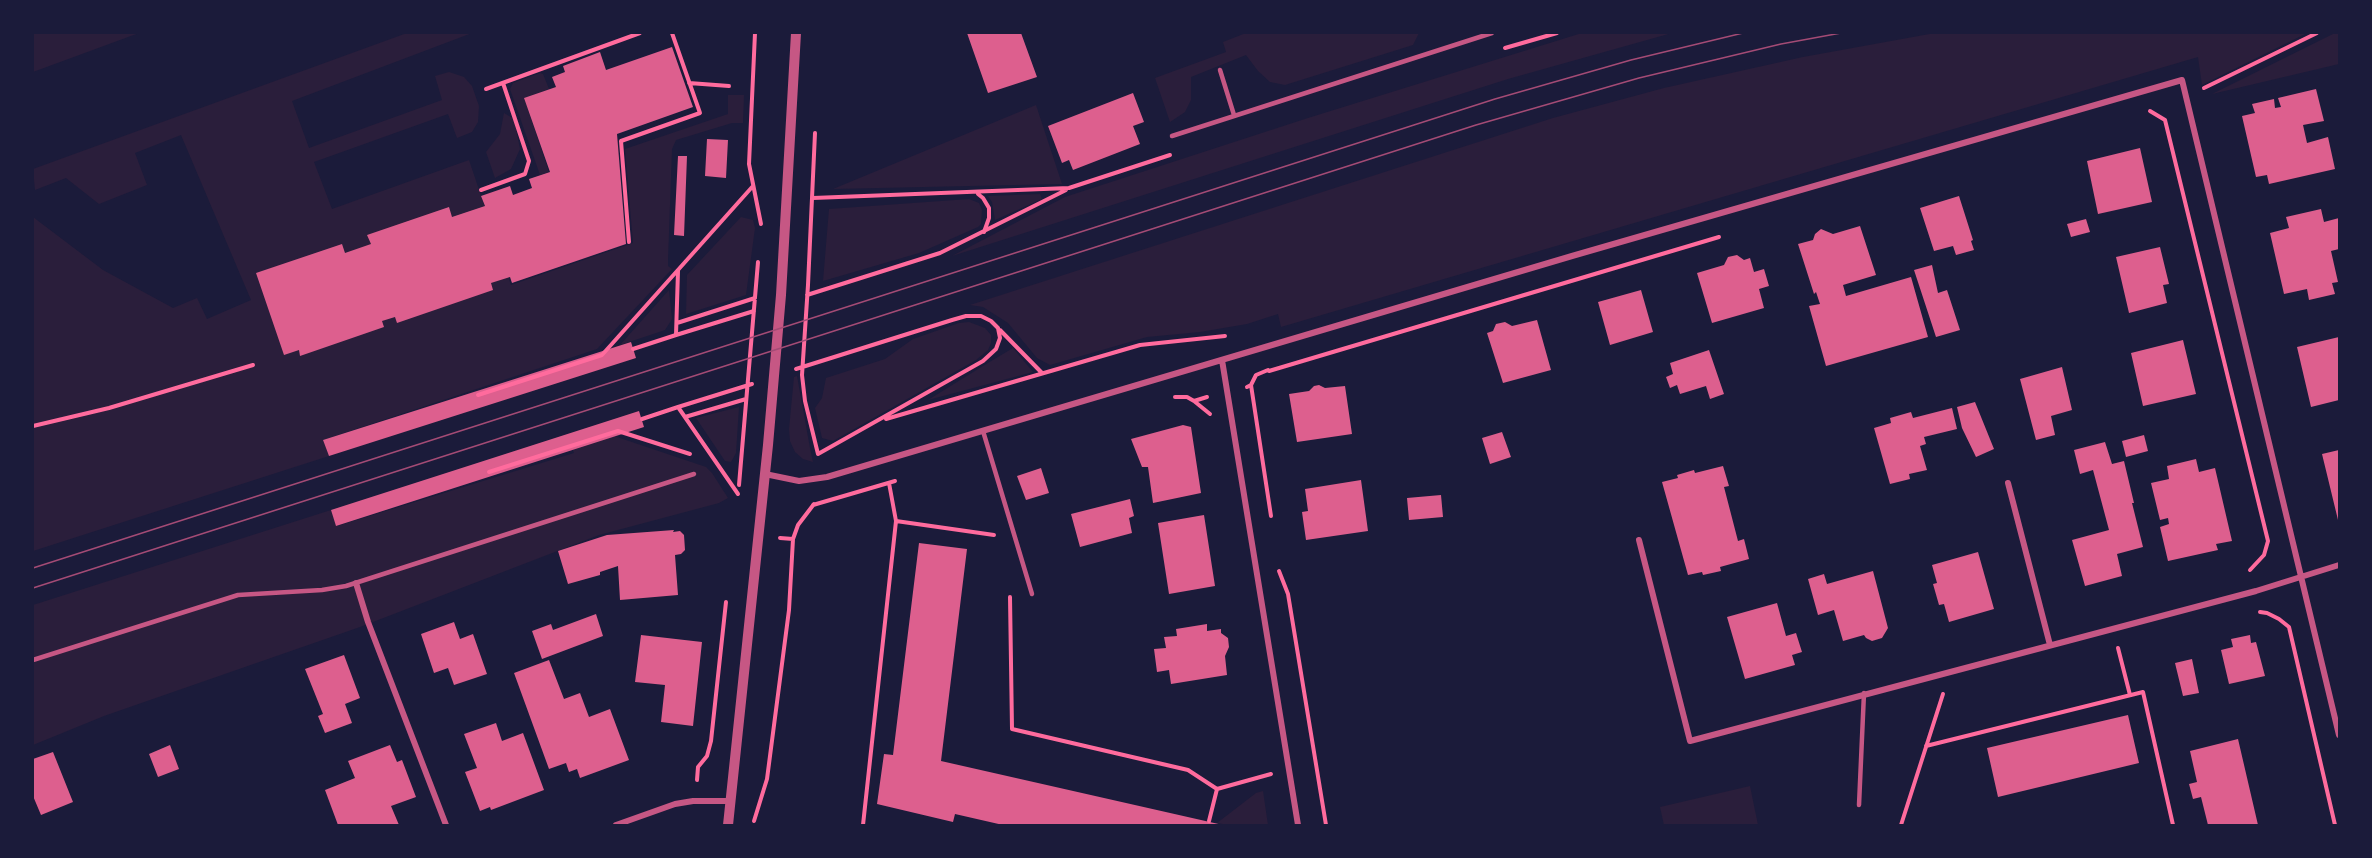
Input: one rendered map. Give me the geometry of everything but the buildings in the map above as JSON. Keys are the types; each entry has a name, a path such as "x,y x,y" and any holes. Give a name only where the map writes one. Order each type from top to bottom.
{"street":[{"path":"728,825 774,383 796,33"},
{"path":"765,474 807,482 1899,160 2182,80 2339,735"},
{"path":"1222,360 1298,825"},
{"path":"2008,483 2050,645"},
{"path":"1639,540 1690,741 1864,693 2256,591 2301,575 2339,565"},
{"path":"356,583 368,622 446,825"},
{"path":"616,825 675,804 693,801 730,801"}],"lane":[{"path":"1172,135 1492,33"},
{"path":"1220,70 1234,115"},
{"path":"983,431 1032,594"},
{"path":"33,660 238,595 329,589 356,583 694,474"},
{"path":"1858,805 1864,693"}],"path":[{"path":"486,89 640,33"},
{"path":"629,242 621,141 700,113 672,33"},
{"path":"755,33 749,164 761,225 760,235"},
{"path":"2186,96 2317,33"},
{"path":"481,190 525,174 529,161 503,83"},
{"path":"689,83 729,86"},
{"path":"2142,112 2152,111 2165,120 2268,541 2264,555 2249,571"},
{"path":"816,128 802,375 805,401 818,454 880,421 989,357 999,344 998,328"},
{"path":"478,395 602,355 753,186"},
{"path":"797,298 940,253 1069,188"},
{"path":"977,193 989,208 989,219 984,232"},
{"path":"1251,386 1256,375 1728,235"},
{"path":"737,505 758,256"},
{"path":"676,336 678,270"},
{"path":"677,323 754,301"},
{"path":"633,349 764,308"},
{"path":"792,371 966,316 981,316 998,328 1042,373"},
{"path":"880,421 1140,345 1230,334"},
{"path":"1262,348 1269,371"},
{"path":"33,426 109,408 253,365"},
{"path":"642,419 758,382"},
{"path":"685,417 746,399"},
{"path":"678,407 738,494"},
{"path":"489,472 618,431 694,456"},
{"path":"705,459 716,463"},
{"path":"863,825 896,521 889,483"},
{"path":"754,821 767,779 789,610 793,539 798,525 813,505 814,497"},
{"path":"896,521 999,536"},
{"path":"776,537 793,539"},
{"path":"697,780 698,767 707,756 711,741 728,591"},
{"path":"1010,594 1012,605 1012,729 1188,770 1217,789 1261,776"},
{"path":"2255,612 2267,613 2289,627 2336,825"},
{"path":"2107,651 2129,645"},
{"path":"2118,648 2130,695"},
{"path":"1901,825 1943,694 1954,691"},
{"path":"1926,746 2143,692 2173,825"},
{"path":"1209,821 1217,789"}],"shaded area":[{"path":"33,33 139,33 33,72"},
{"path":"407,33 472,33 292,101 309,148 442,100 435,76 449,72 464,77 472,86 479,106 478,122 472,132 457,138 448,114 314,162 332,209 469,160 511,285 633,243 625,149 728,114 728,95 744,95 743,123 732,123 676,140 672,149 668,266 672,269 597,349 323,440 329,456 33,551 33,217 103,270 173,308 197,298 207,319 251,300 181,135 135,153 147,185 99,204 66,178 35,190 33,169"},
{"path":"1246,33 1419,33 1413,45 1285,85 1270,82 1246,55 1191,77 1191,100 1185,112 1170,122 1155,78 1226,52 1223,42"},
{"path":"1582,33 1672,33 1508,79 952,256 1065,197 1308,118"},
{"path":"1935,33 2307,33 2202,85 2198,57 1281,327 1278,314 1247,324 1200,332 1147,337 1050,365 1037,358 1008,323 983,307 970,305 1553,118 1664,88 1803,57"},
{"path":"2339,33 2339,64 2212,94"},
{"path":"540,73 543,74 549,89 524,98 549,172 540,175 510,89 513,83"},
{"path":"1036,105 1062,184 833,189"},
{"path":"504,113 514,119 520,149 511,169 495,178 486,152 500,134"},
{"path":"1040,194 1042,199 995,220 992,202 988,196"},
{"path":"969,199 979,203 982,210 981,224 978,227 919,253 823,281 829,209"},
{"path":"741,217 753,220 755,228 746,295 686,314 687,275"},
{"path":"669,290 672,319 665,330 620,345"},
{"path":"969,322 985,328 991,335 988,350 976,360 833,441 822,438 815,408 822,398 826,378 885,359 913,339 959,323"},
{"path":"1013,348 1033,372 928,400 983,366"},
{"path":"797,376 813,462 803,459 795,452 790,441 794,377"},
{"path":"739,407 736,453 731,462 725,461 696,418"},
{"path":"614,436 706,467 728,498 719,503 599,535 360,627 104,716 33,745 33,605 331,510 337,526 574,453 573,450"},
{"path":"1750,786 1758,825 1664,825 1660,807"},
{"path":"1263,791 1268,825 1217,823 1256,793"}],"tram line":[{"path":"33,568 1495,99 1631,60 1743,33"},
{"path":"33,588 1476,125 1639,78 1781,44 1841,33"}]}
